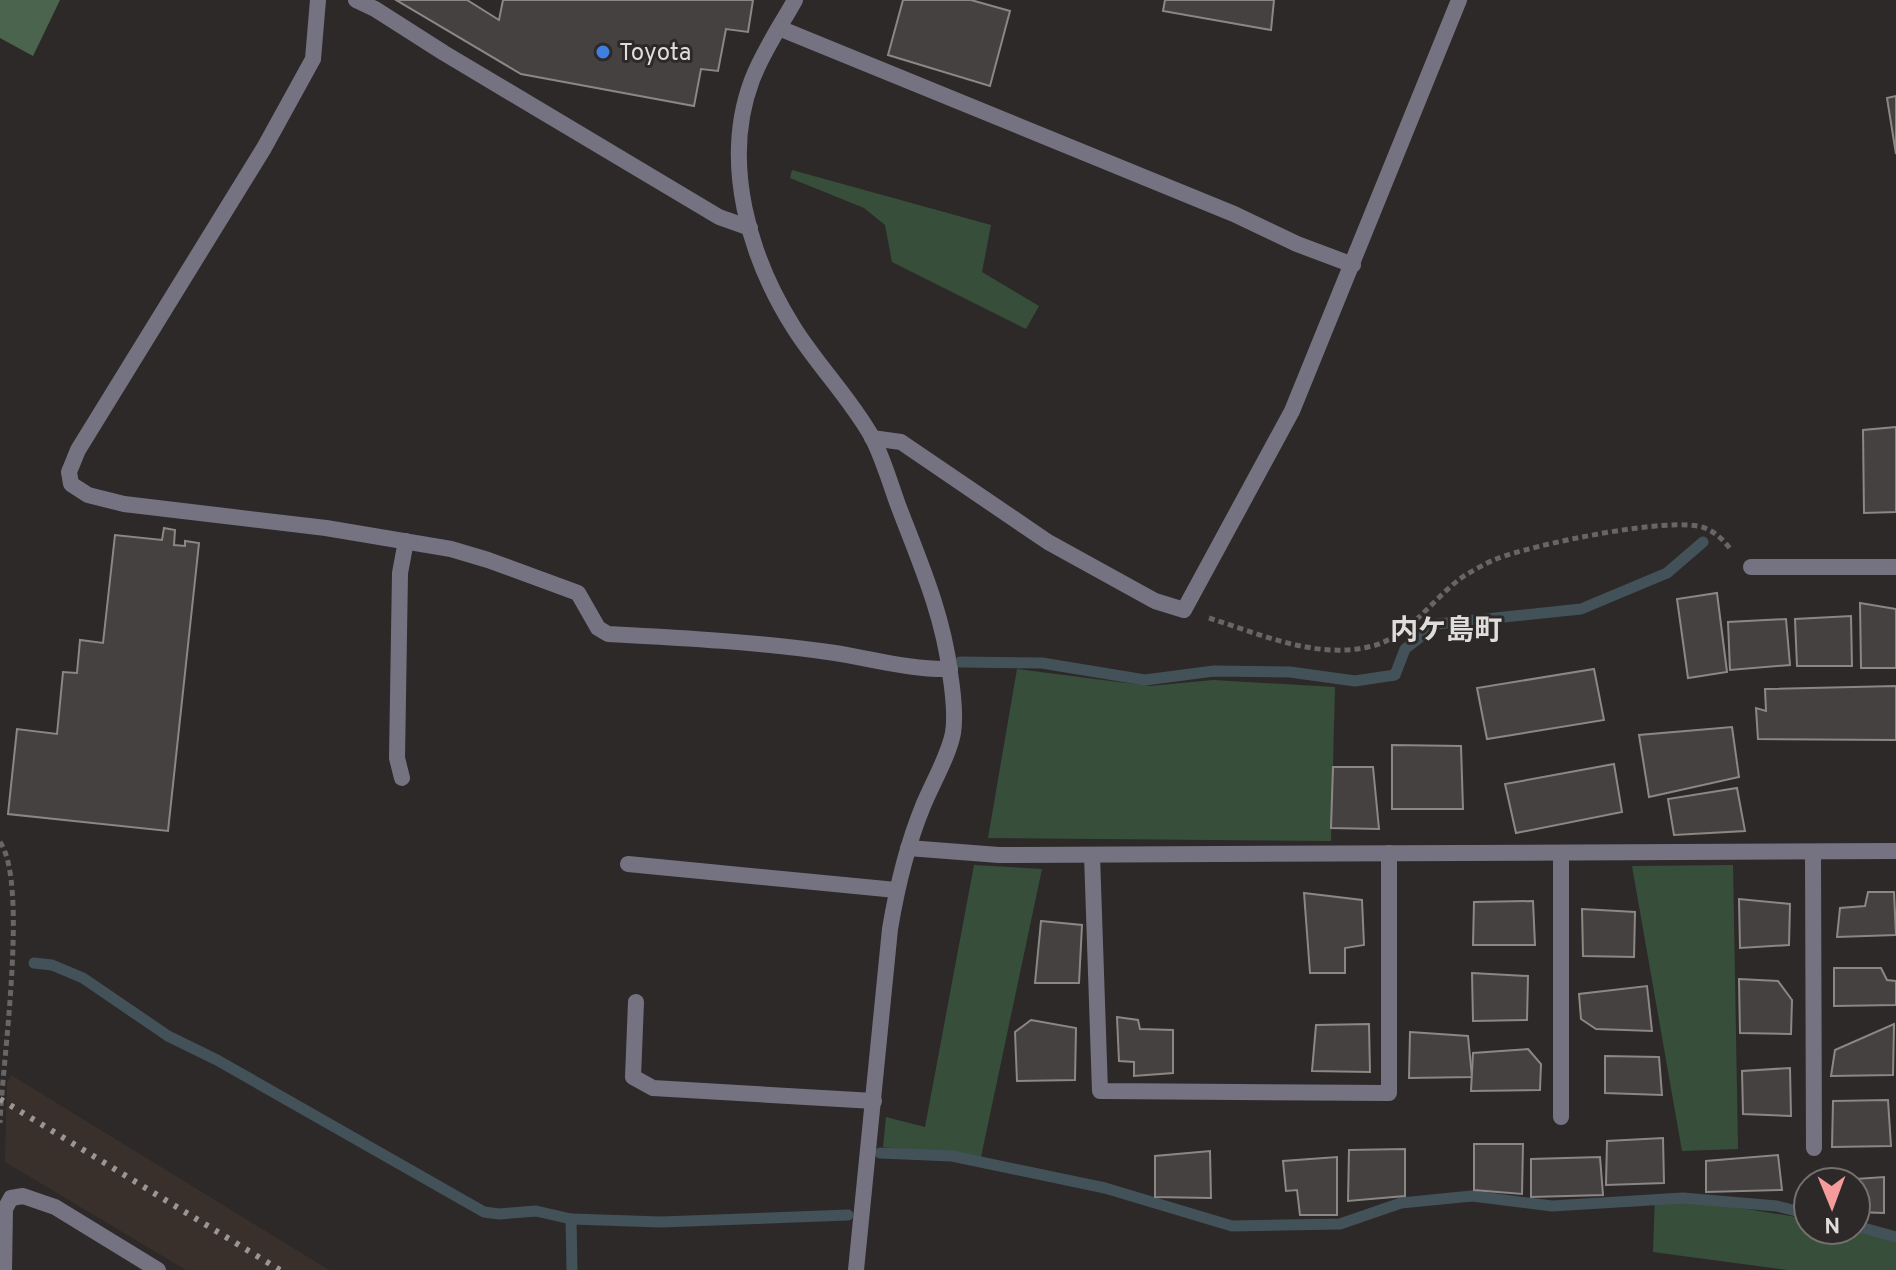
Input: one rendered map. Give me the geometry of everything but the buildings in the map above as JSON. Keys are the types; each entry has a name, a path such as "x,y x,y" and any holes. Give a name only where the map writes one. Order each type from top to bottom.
{"street":[{"path":"318,0 313,59 264,148 78,450 69,472 71,484 88,495 124,504 326,528 406,541 488,560 578,593 598,628 608,634 703,639 834,653 928,670 950,669"},
{"path":"356,0 719,217 750,228"},
{"path":"795,0 768,42 752,80 741,129 741,194 758,256 777,300 872,438 936,605 950,669 953,734 921,810 896,890 856,1270"},
{"path":"872,438 901,442 1048,542 1155,601 1184,610 1292,411 1459,0"},
{"path":"779,28 1353,265"},
{"path":"402,778 397,758 400,573 406,541"},
{"path":"1751,567 1896,567"},
{"path":"908,848 999,855 1896,851"},
{"path":"1813,852 1814,1148"},
{"path":"1092,855 1100,1091 1389,1093 1389,853"},
{"path":"1561,853 1561,1117"},
{"path":"628,864 896,890"},
{"path":"636,1002 633,1077 653,1088 874,1101"},
{"path":"4,1270 5,1209 11,1198 23,1196 55,1207 158,1270"}],"path":[{"path":"1184,610 1280,640 1329,651 1370,647 1398,636 1463,577 1495,559 1559,541 1679,525 1703,527 1722,538 1736,556 1751,567"},
{"path":"0,842 11,867 14,930 0,1123"}],"shaded area":[{"path":"11,1075 329,1270 186,1270 5,1162 7,1083"}],"green space":[{"path":"0,0 60,0 33,56 0,38"},
{"path":"792,170 991,225 982,272 1039,306 1026,329 892,262 885,225 864,208 790,178"},
{"path":"1017,669 1150,686 1213,680 1335,687 1331,841 988,838"},
{"path":"974,865 1042,869 981,1157 883,1147 886,1117 925,1127"},
{"path":"1733,865 1738,1149 1682,1151 1632,866"},
{"path":"1655,1194 1792,1216 1792,1246 1872,1246 1872,1230 1896,1234 1896,1270 1788,1270 1653,1252"}],"waterway":[{"path":"960,662 1042,663 1145,680 1214,671 1290,672 1355,681 1395,675 1405,649 1437,624 1581,609 1667,573 1703,542"},
{"path":"34,963 52,965 83,978 168,1036 217,1060 484,1212 536,1211 571,1219 661,1222 848,1215"},
{"path":"880,1153 952,1156 1105,1188 1232,1226 1340,1224 1401,1203 1472,1196 1552,1206 1683,1198 1792,1210"},
{"path":"571,1219 572,1270"},
{"path":"1872,1230 1896,1237"}],"railway":[{"path":"0,1099 280,1270"}],"place":[{"name":"Toyota","path":"603,52"}],"district":[{"name":"内ケ島町","path":"1446,629"}]}
